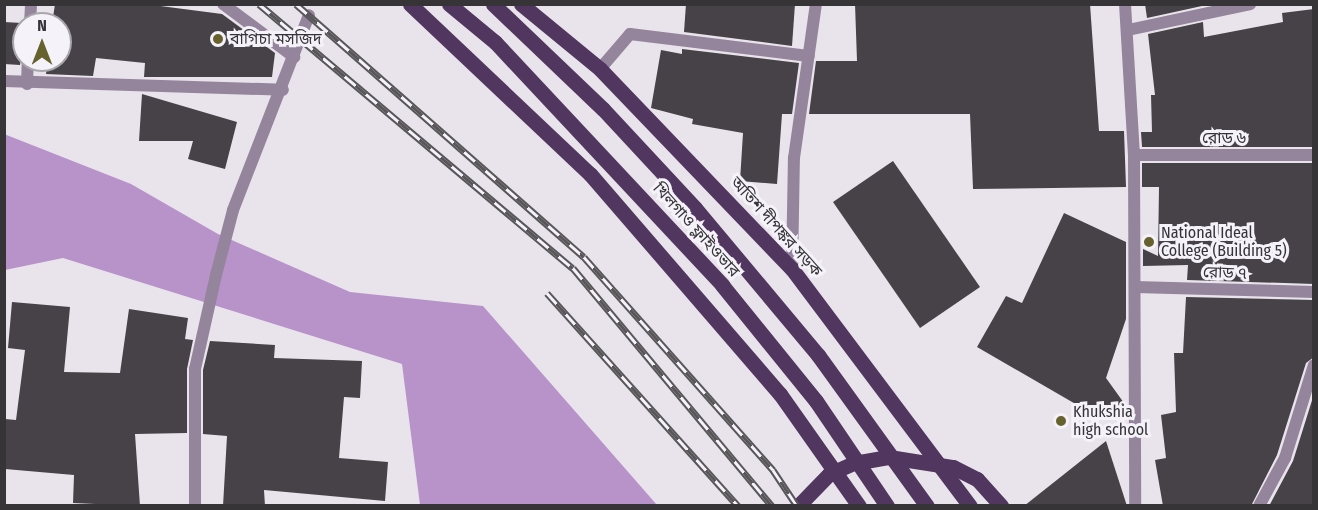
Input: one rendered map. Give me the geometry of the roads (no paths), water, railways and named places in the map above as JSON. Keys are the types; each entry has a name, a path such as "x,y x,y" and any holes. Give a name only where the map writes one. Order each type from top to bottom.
{"main road":[{"path":"410,4 590,174 780,394 859,506"},
{"name":"খিলগাও ফ্লাইওভার","path":"449,4 495,42 722,285 816,401 887,506"},
{"name":"খিলগাও ফ্লাইওভার","path":"493,4 603,109 695,208 818,355 927,506"},
{"name":"অতিশ দীপঙ্কর সড়ক","path":"521,4 600,69 792,269 970,506"},
{"path":"798,506 829,474 854,463 889,457 953,467 977,479 1001,506"}],"street":[{"path":"224,4 294,57"},
{"path":"792,269 794,158 816,4"},
{"path":"1125,4 1134,155 1135,506"},
{"path":"1128,30 1250,4"},
{"path":"195,506 195,369 233,210 283,90 309,15"},
{"path":"600,69 630,34 809,56"},
{"path":"27,84 28,72"},
{"path":"4,81 27,84 283,90"},
{"name":"রোড ৬","path":"1134,155 1314,155"},
{"name":"রোড ৭","path":"1135,287 1314,292"},
{"path":"1259,506 1285,458 1314,365"}],"railway":[{"path":"259,4 573,268 772,506"},
{"path":"296,4 584,257 773,470 797,506"},
{"path":"547,293 738,506"}],"place":[{"name":"বাগিচা মসজিদ","path":"218,39"},
{"name":"National Ideal College (Building 5)","path":"1149,242"},
{"name":"Khukshia high school","path":"1061,421"}]}
